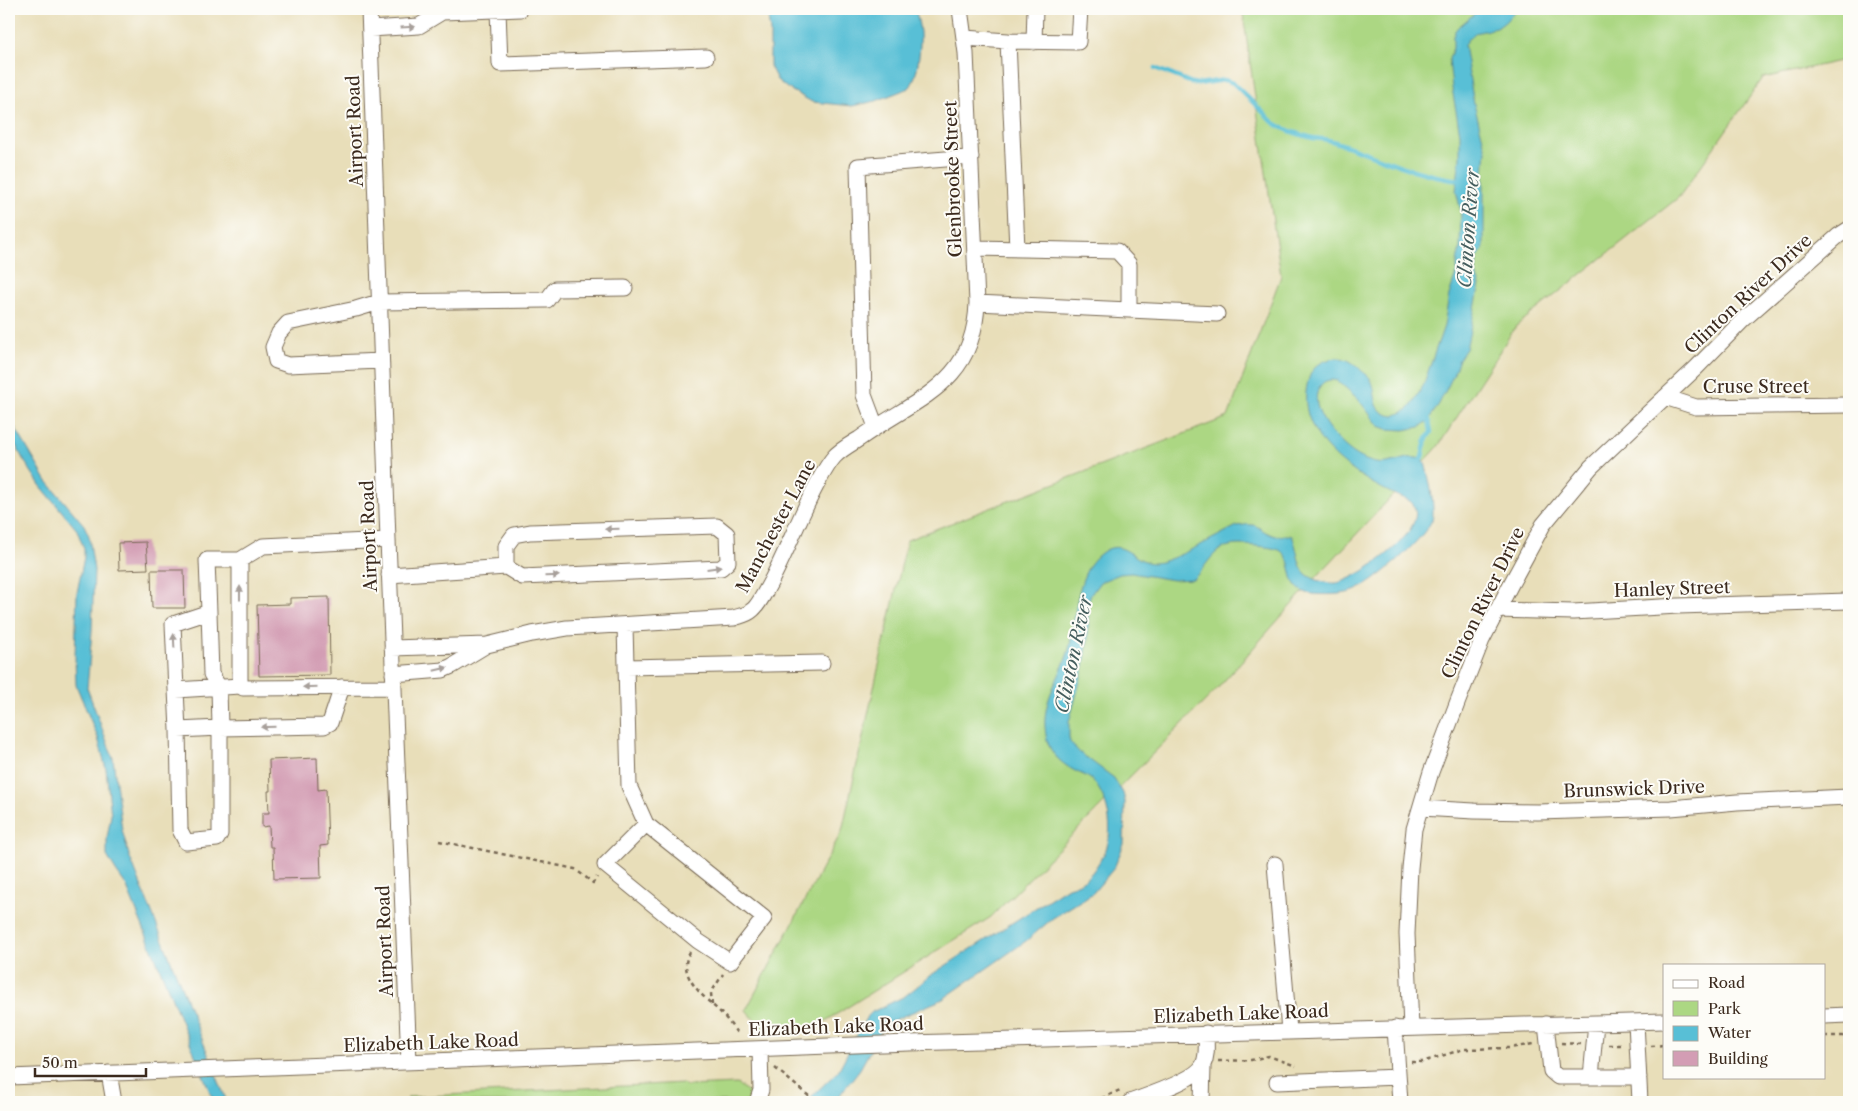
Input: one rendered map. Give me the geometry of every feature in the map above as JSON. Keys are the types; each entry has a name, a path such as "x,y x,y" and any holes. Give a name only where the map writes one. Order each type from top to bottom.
{"street":[{"name":"Airport Road","path":"369,9 409,1062"},
{"path":"370,29 419,26 439,10 521,9"},
{"name":"Glenbrooke Street","path":"960,9 964,38 971,156 977,303 970,346"},
{"path":"1034,42 1035,9"},
{"path":"964,38 1034,42 1078,42 1080,9"},
{"path":"498,10 500,64 706,57"},
{"path":"1008,41 1017,249"},
{"path":"876,427 864,395 858,166 971,156"},
{"name":"Clinton River Drive","path":"1410,1028 1407,934 1414,829 1431,772 1482,640 1543,525 1590,467 1665,397 1748,315 1838,236 1849,229"},
{"path":"974,248 1117,251 1129,264 1129,310"},
{"path":"381,361 288,365 276,361 273,347 279,333 288,323 356,309 379,302 547,300 555,289 624,288"},
{"path":"977,303 1217,314"},
{"name":"Manchester Lane","path":"392,648 487,645 567,628 734,618 752,611 781,563 808,502 834,456 935,390 953,372 970,346"},
{"name":"Cruse Street","path":"1665,397 1696,406 1849,405"},
{"path":"389,575 506,567 522,577 721,568 728,562 727,534 716,526 530,532 514,535 506,546 506,567"},
{"path":"209,612 173,624 180,830 186,842 218,839 220,834 219,687 211,674 209,612 207,560 240,560 263,546 388,540"},
{"path":"240,560 240,686"},
{"name":"Hanley Street","path":"1497,610 1573,612 1678,606 1849,601"},
{"path":"625,626 629,786 646,824 764,918 730,962 698,941 605,865 646,824"},
{"name":"Manchester Lane","path":"176,690 240,686 243,688 342,687 393,680 443,670 487,645"},
{"path":"626,667 822,664"},
{"path":"178,730 324,726 330,724 342,687"},
{"name":"Brunswick Drive","path":"1420,808 1511,812 1671,808 1737,802 1849,797"},
{"path":"1275,864 1289,1031"},
{"path":"1826,1016 1849,1015"},
{"name":"Elizabeth Lake Road","path":"9,1077 878,1044 1663,1021"},
{"path":"1636,1022 1640,1102"},
{"path":"1591,1077 1596,1023"},
{"path":"1546,1024 1551,1071 1554,1075 1558,1077 1639,1077"},
{"path":"1395,1028 1400,1102"},
{"path":"1202,1102 1206,1034"},
{"path":"757,1102 761,1090 760,1048"},
{"path":"1130,1102 1185,1080 1204,1064"},
{"path":"1277,1082 1398,1070"},
{"path":"109,1073 114,1102"}],"path":[{"path":"439,841 575,869 593,883 605,865"},
{"path":"698,941 687,956 688,976 693,986 728,1021 738,1034 760,1048"},
{"path":"712,1005 711,993 730,962"},
{"path":"1826,1036 1849,1036"},
{"path":"1398,1070 1464,1049 1510,1048 1536,1044 1566,1043 1637,1046 1663,1045"},
{"path":"1204,1064 1251,1060 1269,1056 1295,1066 1301,1066"},
{"path":"774,1068 816,1102"}],"green space":[{"path":"1247,9 1849,9 1849,59 1763,78 1679,197 1516,326 1437,448 1310,584 1217,689 991,917 813,1029 763,1029 746,1010 842,831 907,540 1228,417 1281,276 1243,14"},
{"path":"683,1083 686,1086 737,1084 763,1102 408,1102 408,1097"}],"water":[{"path":"767,9 915,9 920,32 920,45 917,70 912,84 909,88 876,101 852,106 812,102 777,80 770,66 770,32"},
{"path":"1480,9 1517,9 1497,28 1475,33 1464,45 1474,104 1486,151 1484,243 1483,249 1477,258 1476,274 1480,285 1466,349 1459,359 1439,404 1428,421 1420,427 1404,430 1387,429 1379,426 1358,399 1338,381 1330,380 1323,383 1316,396 1317,406 1326,425 1348,449 1359,456 1370,462 1379,463 1409,458 1424,460 1432,499 1432,520 1409,549 1385,571 1362,587 1344,593 1312,594 1303,591 1294,582 1289,562 1281,551 1268,547 1243,545 1230,546 1217,552 1193,579 1173,580 1131,573 1120,574 1100,582 1089,599 1088,640 1084,667 1069,722 1069,737 1070,742 1079,752 1114,778 1123,793 1125,801 1124,844 1114,868 1093,893 1053,918 1026,941 943,999 887,1023 860,1069 832,1102 806,1102 838,1071 866,1018 872,1012 905,996 934,973 1068,887 1084,880 1094,869 1106,850 1110,830 1104,798 1091,780 1058,759 1049,745 1045,727 1045,715 1051,693 1069,649 1081,585 1092,562 1100,554 1115,547 1122,548 1140,559 1154,563 1184,553 1237,526 1254,525 1275,536 1292,536 1305,573 1320,581 1337,583 1348,579 1377,562 1405,537 1413,524 1416,512 1410,501 1372,483 1352,470 1334,455 1320,439 1310,420 1306,400 1309,378 1314,369 1325,361 1342,358 1350,361 1370,378 1376,401 1381,411 1394,416 1409,409 1423,386 1444,326 1449,295 1457,271 1460,248 1461,211 1456,191 1460,157 1460,134 1449,59 1456,29"},
{"path":"9,417 46,480 84,525 89,536 94,570 92,631 87,688 113,758 122,830 129,855 227,1102 214,1102 126,885 107,856 107,838 111,815 106,769 98,738 76,685 77,593 84,549 77,530 40,485 23,459 9,432"}],"building":[{"path":"146,542 148,569 119,570 118,543"},
{"path":"151,570 184,570 185,608 152,608"},
{"path":"329,597 330,675 259,676 257,605 290,604 290,598"},
{"path":"317,758 318,790 326,789 328,845 320,846 321,878 274,879 273,847 270,847 269,826 262,827 262,813 269,813 269,760"}],"waterway":[{"path":"1155,68 1192,83 1198,84 1225,80 1233,83 1274,123 1288,130 1308,137 1348,146 1427,174 1461,180"},
{"name":"Clinton River","path":"1419,464 1426,440 1431,432 1428,415"}]}
